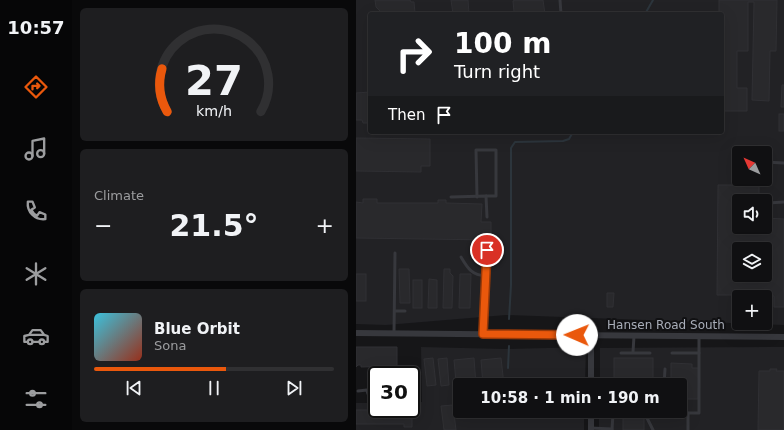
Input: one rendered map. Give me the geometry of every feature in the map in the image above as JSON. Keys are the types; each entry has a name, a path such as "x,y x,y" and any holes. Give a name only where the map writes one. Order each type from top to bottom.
{"street":[{"name":"Hansen Road South","path":"356,333 784,337"},
{"path":"591,335 591,378"},
{"path":"591,418 591,429"}],"lane":[{"path":"560,0 561,12"},
{"path":"451,197 477,197 496,196 496,150 476,150 477,197"},
{"path":"772,162 784,163"},
{"path":"486,196 486,217"},
{"path":"772,203 784,202"},
{"path":"483,334 487,250"},
{"path":"394,333 395,253"},
{"path":"461,257 468,267 477,275 486,276"},
{"path":"395,311 405,311"},
{"path":"633,352 634,336"},
{"path":"688,430 688,413 700,413 698,336"},
{"path":"621,352 650,353"},
{"path":"672,353 699,353"},
{"path":"664,378 665,369"},
{"path":"358,391 367,390 368,395"},
{"path":"591,429 612,429 613,413 643,413 645,414 653,430"}],"shaded area":[{"path":"356,0 784,0 784,325 772,325 772,290 732,290 732,323 506,315 386,325 356,324"},
{"path":"421,347 504,349 586,347 585,378 453,378 453,418 584,418 584,430 356,430 356,403 368,403 368,418 420,418 420,402 422,402"},
{"path":"784,347 784,430 599,430 599,418 687,418 687,378 600,378 600,348"}],"building":[{"path":"375,0 410,0 411,2 414,2 415,12 381,12 376,7"},
{"path":"451,0 468,0 469,12 453,12"},
{"path":"543,0 545,12 514,12 513,1"},
{"path":"719,0 777,0 776,51 770,51 769,101 752,100 754,2 748,2 748,51 737,51 737,88 747,88 747,111 724,111 724,12 719,12"},
{"path":"782,85 784,85 784,107 781,107"},
{"path":"368,92 368,123 363,123 362,120 356,120 356,93"},
{"path":"779,114 784,114 784,131 779,131"},
{"path":"356,138 430,139 430,166 421,166 421,172 356,171"},
{"path":"718,185 759,186 759,194 732,194 732,234 772,234 772,218 784,219 784,307 774,307 774,296 772,296 772,290 732,290 732,295 717,295"},
{"path":"363,199 377,199 377,203 438,203 438,200 446,200 446,203 482,204 481,222 491,222 491,240 356,238 356,202 363,203"},
{"path":"399,269 409,269 410,303 400,303"},
{"path":"444,269 450,269 450,273 453,276 452,308 443,308"},
{"path":"356,274 366,274 366,301 356,301"},
{"path":"460,274 471,274 470,308 459,308"},
{"path":"429,279 437,280 437,308 428,308"},
{"path":"413,280 422,280 422,308 413,308"},
{"path":"607,293 614,293 613,307 607,307"},
{"path":"356,347 397,347 397,366 361,367 361,365 358,365 356,367"},
{"path":"433,358 436,385 427,386 424,359"},
{"path":"447,358 449,385 441,386 438,359"},
{"path":"474,358 475,378 456,378 454,360"},
{"path":"501,358 503,378 482,378 481,360"},
{"path":"614,358 653,358 653,378 614,378"},
{"path":"671,363 692,364 692,368 699,368 698,399 687,399 687,378 671,378"},
{"path":"770,369 784,371 784,430 758,430 759,371 770,371"},
{"path":"453,405 453,418 455,418 456,430 444,430 441,406"},
{"path":"356,410 368,410 368,418 412,418 412,427 404,427 404,424 356,424"},
{"path":"623,418 644,418 644,430 623,430"}],"waterway":[{"path":"646,12 653,0"},
{"path":"509,319 511,285 511,148 515,142 563,141 569,139 572,134"},
{"path":"508,368 509,346"}],"route":[{"path":"487,250 483,334 577,335"}]}
